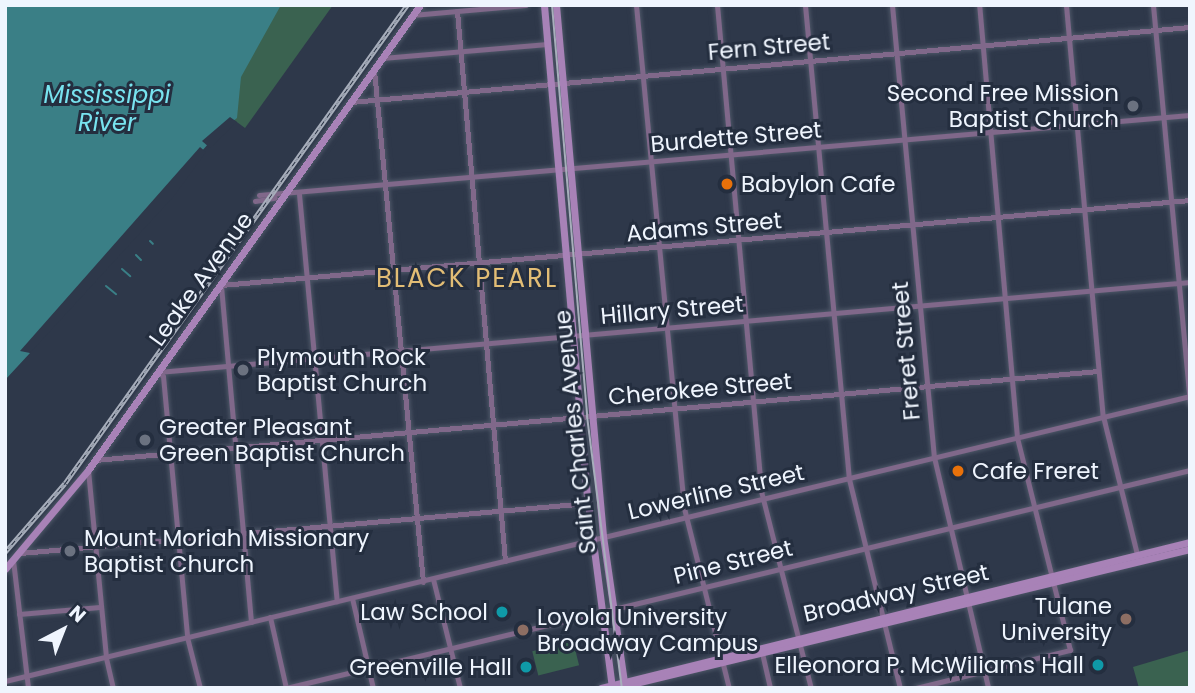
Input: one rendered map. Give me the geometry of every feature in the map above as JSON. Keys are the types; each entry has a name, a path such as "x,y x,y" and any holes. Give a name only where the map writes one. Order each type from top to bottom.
{"street":[{"name":"Leake Avenue","path":"5,569 88,470 420,5"},
{"path":"412,15 526,5"},
{"name":"Saint Charles Avenue","path":"544,5 591,539 612,686"},
{"name":"Saint Charles Avenue","path":"556,5 603,536 625,685"},
{"path":"636,5 665,328 686,516 729,688"},
{"path":"717,5 763,499 811,688"},
{"path":"805,5 849,479 900,688"},
{"name":"Freret Street","path":"892,5 934,457 988,688"},
{"path":"916,688 1070,650 1017,437 979,5"},
{"path":"1066,5 1103,416 1138,558"},
{"path":"1153,5 1189,399"},
{"path":"457,12 505,561"},
{"name":"Fern Street","path":"351,102 1190,27"},
{"path":"382,58 547,44"},
{"path":"374,69 423,582"},
{"name":"Burdette Street","path":"257,198 1190,116"},
{"path":"299,194 337,601"},
{"name":"Adams Street","path":"221,285 658,250 1190,200"},
{"name":"Hillary Street","path":"158,372 1190,282"},
{"path":"221,285 251,622"},
{"name":"Cherokee Street","path":"95,460 1098,371"},
{"path":"158,372 163,376 187,638 200,688"},
{"name":"Lowerline Street","path":"5,681 1103,416 1189,399"},
{"path":"88,470 100,607 113,688"},
{"name":"Pine Street","path":"286,688 1190,470"},
{"path":"20,553 588,503"},
{"name":"Broadway Street","path":"601,688 625,685 1138,558 1190,542"},
{"name":"Broadway Street","path":"1138,558 1190,549"},
{"path":"13,560 28,688"},
{"path":"433,579 460,688"},
{"path":"352,598 373,688"},
{"path":"19,614 100,607"},
{"path":"270,617 286,688"},
{"name":"Broadway Street","path":"722,659 762,653 800,640"},
{"path":"762,653 770,688"}],"shaded area":[{"path":"278,5 333,5 245,128 230,117 231,80"},
{"path":"573,641 579,665 538,675 532,651"},
{"path":"1190,650 1190,688 1139,688 1133,667"}],"water":[{"name":"Mississippi River","path":"5,5 281,5 241,77 237,118 217,134 26,349 30,353 5,380"}],"pier":[{"path":"230,117 237,122 210,148 202,141"},
{"path":"200,147 206,152 174,196 30,353 20,351"}],"waterway":[{"path":"150,241 153,244"},
{"path":"136,255 141,260"},
{"path":"122,269 130,276"},
{"path":"106,286 116,294"}],"tram line":[{"path":"552,5 587,416 622,688"}],"railway":[{"path":"5,552 65,483 407,5"}],"place":[{"name":"Second Free Mission Baptist Church","path":"1133,106"},
{"name":"Babylon Cafe","path":"727,184"},
{"name":"Plymouth Rock Baptist Church","path":"243,370"},
{"name":"Greater Pleasant Green Baptist Church","path":"145,440"},
{"name":"Cafe Freret","path":"958,471"},
{"name":"Mount Moriah Missionary Baptist Church","path":"70,551"},
{"name":"Law School","path":"502,612"},
{"name":"Tulane University","path":"1126,619"},
{"name":"Loyola University Broadway Campus","path":"523,630"},
{"name":"Elleonora P. McWiliams Hall","path":"1098,665"},
{"name":"Greenville Hall","path":"526,667"}],"district":[{"name":"BLACK PEARL","path":"467,279"}]}
